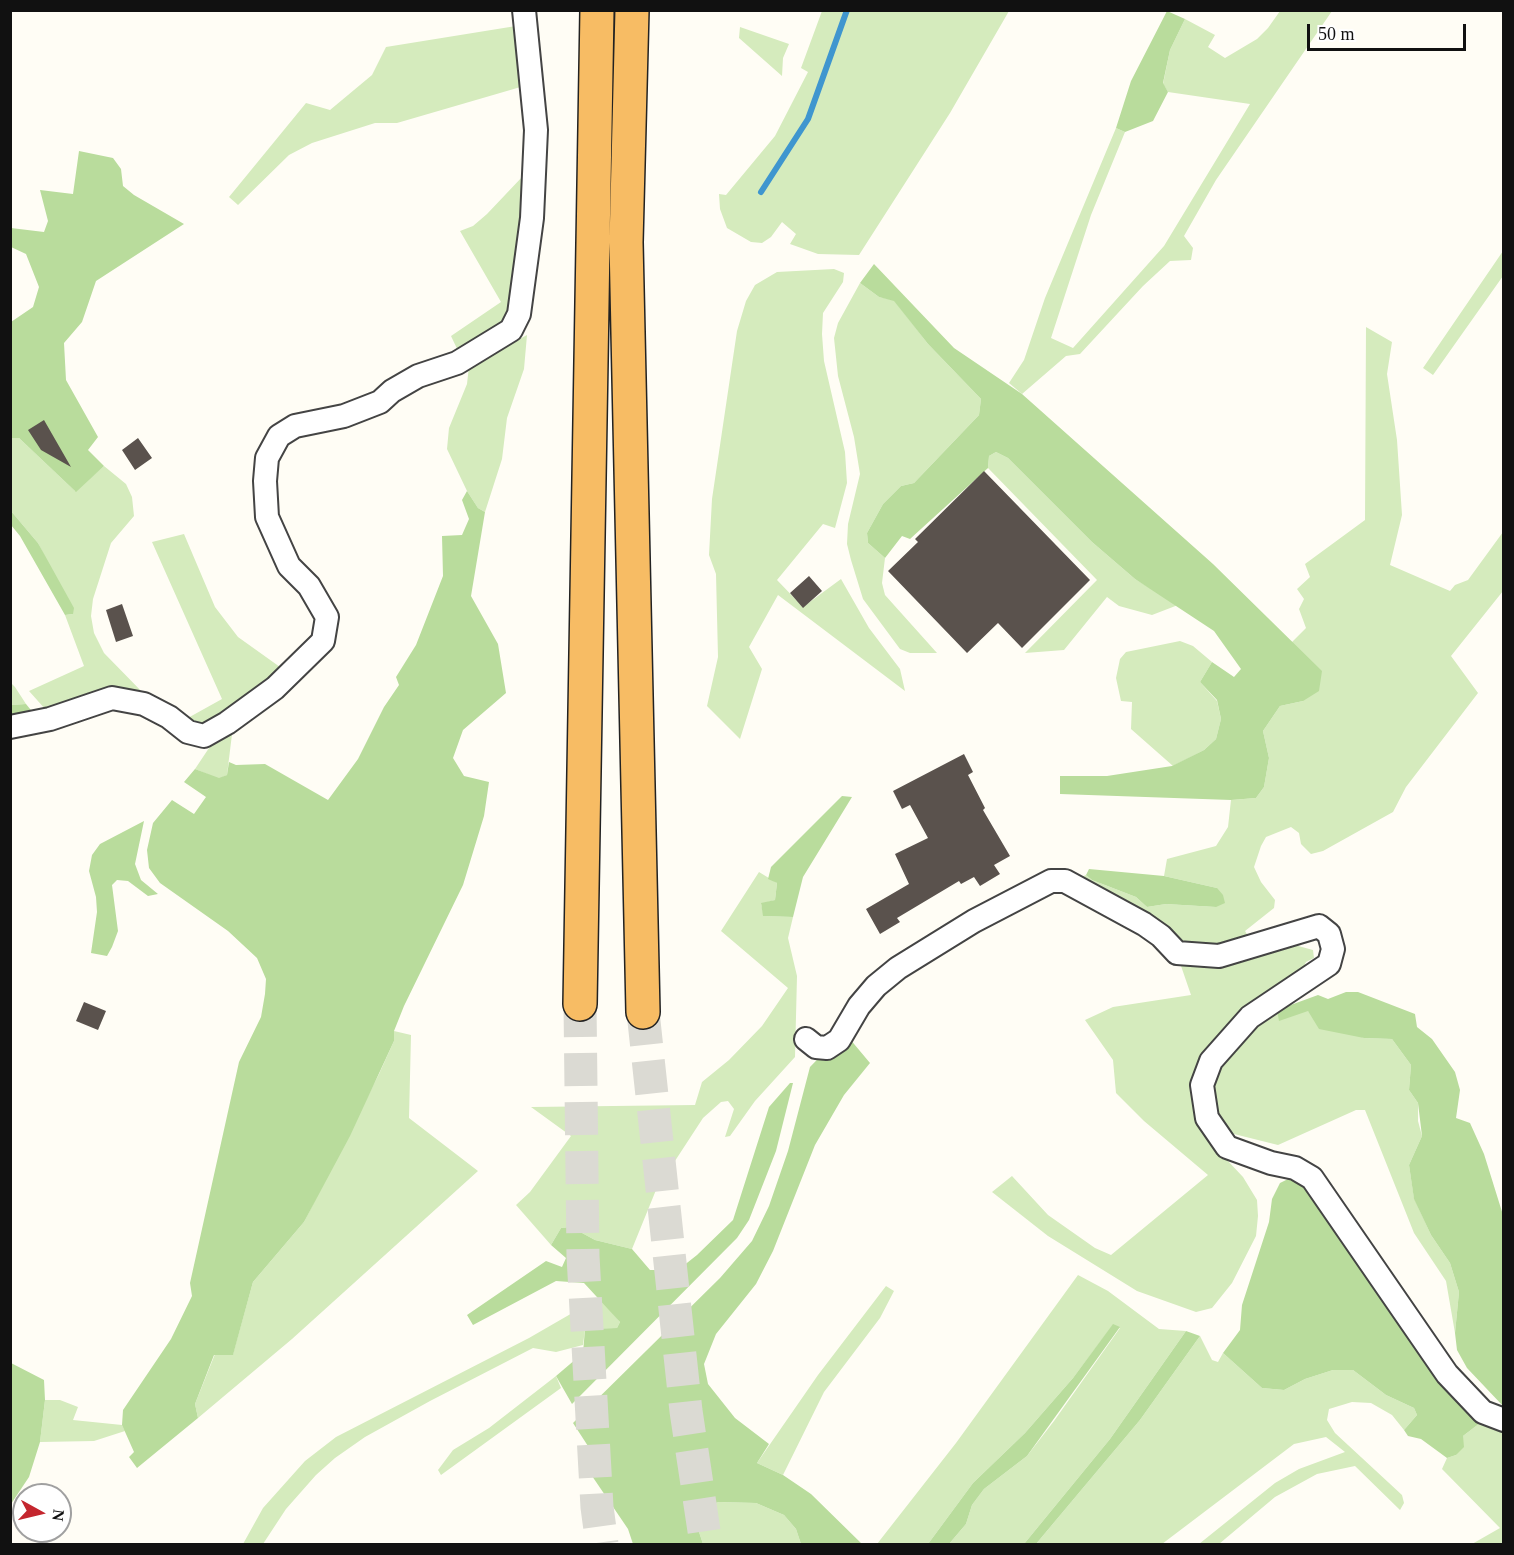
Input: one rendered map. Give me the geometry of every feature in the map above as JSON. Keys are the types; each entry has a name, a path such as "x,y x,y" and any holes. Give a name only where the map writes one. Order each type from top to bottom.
{"highway":[{"path":"580,1004 597,10"},
{"path":"632,10 626,242 643,1012"}],"street":[{"path":"10,727 50,718 112,698 144,704 169,717 188,732 204,736 227,723 275,688 323,641 327,617 309,586 289,566 267,517 265,481 267,459 279,436 296,426 344,416 380,402 392,391 418,376 457,363 511,330 519,314 532,218 536,130 524,10"},
{"path":"806,1039 816,1047 827,1048 839,1040 859,1006 876,986 898,968 982,916 1051,881 1065,881 1144,924 1161,936 1177,953 1219,956 1319,926 1329,934 1333,949 1329,964 1250,1017 1211,1061 1202,1085 1207,1118 1227,1147 1271,1163 1295,1168 1312,1178 1447,1374 1483,1412 1503,1420"}],"green space":[{"path":"822,11 1009,11 950,113 859,255 818,254 790,244 796,234 782,222 771,237 762,243 751,242 727,228 720,209 719,194 726,195 775,136 808,72 801,68"},
{"path":"1167,11 1185,19 1170,50 1163,83 1168,92 1153,121 1125,132 1116,128 1131,81"},
{"path":"1280,11 1332,11 1216,180 1184,236 1193,248 1191,260 1170,261 1143,286 1080,354 1066,356 1022,394 1009,383 1024,360 1045,298 1116,128 1125,132 1091,215 1051,338 1073,348 1164,246 1250,104 1168,92 1163,84 1170,50 1185,19 1215,35 1208,47 1225,58 1257,39"},
{"path":"516,26 524,86 397,123 375,123 312,143 289,155 238,205 229,197 306,103 330,110 372,75 386,47"},
{"path":"740,27 789,44 783,58 782,76 739,38"},
{"path":"79,151 113,158 121,169 123,186 134,195 184,224 96,281 82,322 64,343 66,380 98,437 88,450 104,466 76,492 19,438 11,438 11,322 33,307 39,287 26,254 11,247 11,228 44,232 48,221 40,190 73,194"},
{"path":"523,176 528,176 511,318 460,355 451,336 501,302 460,231 473,226 487,214"},
{"path":"1503,251 1503,276 1433,375 1423,368"},
{"path":"874,264 954,348 1022,394 1213,564 1322,671 1319,691 1303,701 1280,706 1263,731 1269,758 1264,787 1256,798 1231,800 1060,794 1060,776 1107,776 1172,766 1204,750 1216,739 1221,719 1217,700 1200,682 1212,662 1234,677 1241,669 1214,631 1135,579 1092,542 1008,458 996,452 989,456 988,468 910,539 902,536 885,558 868,543 867,533 883,504 901,486 914,483 979,415 981,399 928,344 894,301 879,297 860,283"},
{"path":"834,269 844,273 843,282 823,313 822,334 824,361 845,452 847,483 835,528 823,524 777,580 803,607 841,579 869,628 900,669 905,691 778,595 749,647 762,669 740,739 707,706 718,657 716,574 709,555 712,499 737,331 746,301 755,285 777,272"},
{"path":"860,283 879,297 894,300 928,344 981,399 979,415 914,483 901,486 883,504 867,533 868,543 885,558 882,583 885,595 937,653 910,653 900,649 863,599 847,544 848,524 860,474 854,437 838,376 834,338 838,323"},
{"path":"1366,327 1392,342 1387,374 1397,440 1402,515 1390,565 1450,591 1455,585 1468,580 1503,532 1503,591 1451,656 1478,693 1406,787 1393,812 1323,851 1311,854 1301,844 1299,833 1291,827 1266,837 1261,846 1254,867 1261,882 1275,900 1274,908 1245,931 1250,939 1291,944 1313,950 1314,958 1306,962 1298,980 1203,1062 1218,1142 1227,1160 1243,1177 1257,1200 1258,1216 1256,1236 1232,1283 1212,1308 1196,1312 1137,1291 1048,1236 992,1192 1012,1176 1048,1215 1095,1248 1111,1255 1208,1175 1144,1121 1116,1093 1113,1060 1085,1020 1113,1007 1191,995 1180,963 1077,879 1086,875 1092,880 1136,897 1147,907 1166,904 1216,907 1217,888 1164,876 1167,859 1216,846 1228,827 1231,800 1256,798 1264,787 1269,758 1263,731 1280,706 1303,701 1302,654 1291,643 1306,628 1299,609 1304,599 1297,589 1310,577 1305,564 1365,520"},
{"path":"527,335 524,369 507,418 502,459 485,512 478,508 467,491 447,449 449,428 467,384 469,366"},
{"path":"10,438 19,438 75,491 104,466 126,484 132,497 134,516 111,543 93,599 91,616 94,633 104,653 148,698 46,710 29,691 84,666 65,615 73,614 38,543 11,511"},
{"path":"996,452 1008,458 1092,542 1135,579 1178,605 1152,615 1119,606 1107,597 1064,650 1025,653 1097,580 988,468 989,456"},
{"path":"467,491 478,508 485,512 471,596 498,644 506,693 463,730 453,758 464,776 489,782 484,816 463,885 404,1006 394,1031 394,1041 350,1136 304,1222 253,1282 233,1355 214,1355 195,1404 198,1418 137,1468 129,1457 134,1452 122,1425 123,1410 171,1339 192,1296 190,1283 239,1062 261,1017 266,979 257,958 228,931 160,883 149,868 147,850 153,823 172,800 194,814 206,797 184,782 195,769 219,778 227,775 229,762 236,765 265,764 328,800 358,759 384,707 399,685 396,677 416,645 443,576 442,536 462,535 469,519 462,500"},
{"path":"11,511 38,543 74,608 73,614 65,615 20,536 11,525"},
{"path":"184,534 215,607 238,637 287,672 207,730 177,724 222,699 152,542"},
{"path":"1180,641 1193,646 1212,662 1200,682 1217,701 1221,719 1216,739 1204,750 1173,766 1131,729 1132,702 1121,701 1116,678 1120,659 1126,652"},
{"path":"11,683 15,687 26,704 11,705"},
{"path":"26,704 39,720 11,725 11,705"},
{"path":"233,726 227,775 219,779 195,769 213,742"},
{"path":"842,796 852,797 803,877 793,917 763,916 761,903 775,900 777,883 768,879 771,867"},
{"path":"144,821 135,864 141,880 158,894 148,896 128,881 117,880 112,885 118,931 107,956 91,953 97,912 96,897 89,871 92,855 100,844"},
{"path":"1089,869 1164,876 1217,888 1223,895 1225,903 1216,907 1166,904 1147,907 1136,897 1092,880 1086,875"},
{"path":"759,872 777,883 775,900 761,904 764,916 793,917 788,938 797,976 795,1057 755,1101 730,1136 725,1137 734,1109 728,1101 721,1102 703,1118 656,1190 632,1249 595,1240 571,1227 561,1228 551,1245 516,1205 530,1192 571,1136 531,1107 695,1105 702,1082 729,1060 762,1026 788,988 721,931"},
{"path":"1346,992 1358,992 1415,1014 1417,1027 1432,1039 1455,1072 1460,1090 1456,1118 1470,1123 1484,1154 1503,1215 1503,1406 1467,1368 1457,1350 1455,1333 1459,1292 1450,1263 1431,1235 1414,1199 1409,1165 1422,1136 1418,1103 1409,1090 1411,1065 1392,1039 1364,1038 1319,1029 1308,1011 1279,1021 1277,1010 1318,995 1328,999"},
{"path":"1277,1010 1308,1011 1364,1038 1392,1039 1411,1065 1409,1090 1418,1103 1418,1121 1422,1136 1409,1165 1414,1198 1431,1235 1450,1263 1459,1292 1455,1333 1446,1281 1414,1233 1365,1110 1356,1110 1278,1145 1218,1130 1209,1077 1218,1056"},
{"path":"394,1031 411,1035 409,1118 478,1171 292,1339 198,1418 195,1404 215,1354 233,1354 253,1282 304,1222 379,1074 394,1041"},
{"path":"844,1032 870,1063 844,1095 815,1145 773,1251 756,1284 716,1334 704,1364 708,1384 735,1418 769,1444 757,1463 783,1475 811,1494 862,1544 801,1544 796,1529 784,1515 756,1503 719,1502 701,1507 694,1517 703,1544 633,1544 628,1529 590,1473 599,1463 573,1423 720,1278 752,1241 769,1206 788,1151 810,1067"},
{"path":"790,1083 793,1083 776,1151 749,1220 737,1238 572,1404 556,1376 583,1353 585,1329 617,1328 620,1322 584,1283 556,1281 473,1325 467,1315 546,1261 562,1267 566,1258 551,1245 561,1228 571,1227 595,1240 632,1249 650,1270 678,1270 733,1220 769,1107"},
{"path":"1300,1173 1454,1398 1480,1423 1463,1436 1464,1447 1456,1455 1447,1458 1421,1439 1408,1436 1404,1430 1417,1415 1414,1408 1386,1395 1353,1370 1333,1370 1305,1379 1284,1390 1262,1388 1223,1353 1240,1330 1242,1305 1269,1222 1272,1199 1280,1183"},
{"path":"1078,1275 1108,1291 1159,1329 1186,1331 1110,1439 1024,1544 949,1544 966,1524 972,1505 984,1489 1027,1456 1054,1421 1120,1328 1113,1325 1073,1378 1025,1433 973,1483 928,1544 877,1544 956,1443"},
{"path":"886,1286 894,1291 880,1318 824,1392 783,1475 757,1463 818,1375"},
{"path":"600,1297 620,1322 617,1328 585,1329 583,1345 556,1352 533,1348 365,1437 316,1475 286,1509 263,1544 243,1544 263,1508 305,1461 336,1437 529,1338"},
{"path":"1113,1324 1120,1327 1027,1456 984,1489 972,1505 966,1524 949,1544 928,1544 973,1483 1025,1433 1073,1378"},
{"path":"1186,1331 1200,1336 1140,1420 1036,1544 1024,1544 1110,1439"},
{"path":"1200,1336 1212,1360 1218,1362 1223,1353 1262,1388 1284,1390 1305,1379 1333,1370 1353,1370 1386,1395 1414,1408 1417,1415 1404,1430 1392,1415 1371,1403 1352,1402 1329,1409 1327,1420 1335,1433 1402,1495 1404,1503 1400,1510 1355,1466 1317,1474 1275,1497 1219,1544 1199,1544 1275,1483 1299,1469 1345,1452 1326,1437 1294,1444 1162,1544 1036,1544 1140,1420"},
{"path":"11,1363 44,1380 45,1400 40,1442 29,1477 25,1483 12,1483 11,1504"},
{"path":"556,1376 561,1388 441,1475 438,1470 453,1450 489,1428"},
{"path":"45,1400 60,1400 78,1407 73,1420 122,1425 125,1431 94,1441 40,1442"},
{"path":"1480,1423 1503,1431 1503,1544 1472,1544 1500,1528 1442,1469 1447,1458 1456,1455 1463,1436"},
{"path":"719,1502 756,1503 784,1515 796,1529 801,1544 703,1544 694,1517 701,1507"}],"building":[{"path":"44,420 71,467 41,450 28,430"},
{"path":"138,438 152,458 135,470 122,450"},
{"path":"984,471 1090,580 1022,648 998,623 967,653 888,571 918,542 915,539"},
{"path":"809,576 822,591 803,608 790,593"},
{"path":"122,604 133,636 116,642 106,610"},
{"path":"964,754 973,772 968,775 985,808 983,810 1010,856 994,865 1000,874 980,886 974,877 961,884 959,881 897,918 900,922 880,934 866,909 909,884 895,854 928,838 910,805 902,809 893,791"},
{"path":"84,1002 106,1011 98,1030 76,1021"}],"waterway":[{"path":"761,192 808,119 847,10"}],"tunnel":[{"path":"580,1004 583,1256 597,1507 602,1544"},
{"path":"643,1012 686,1411 706,1544"}]}
